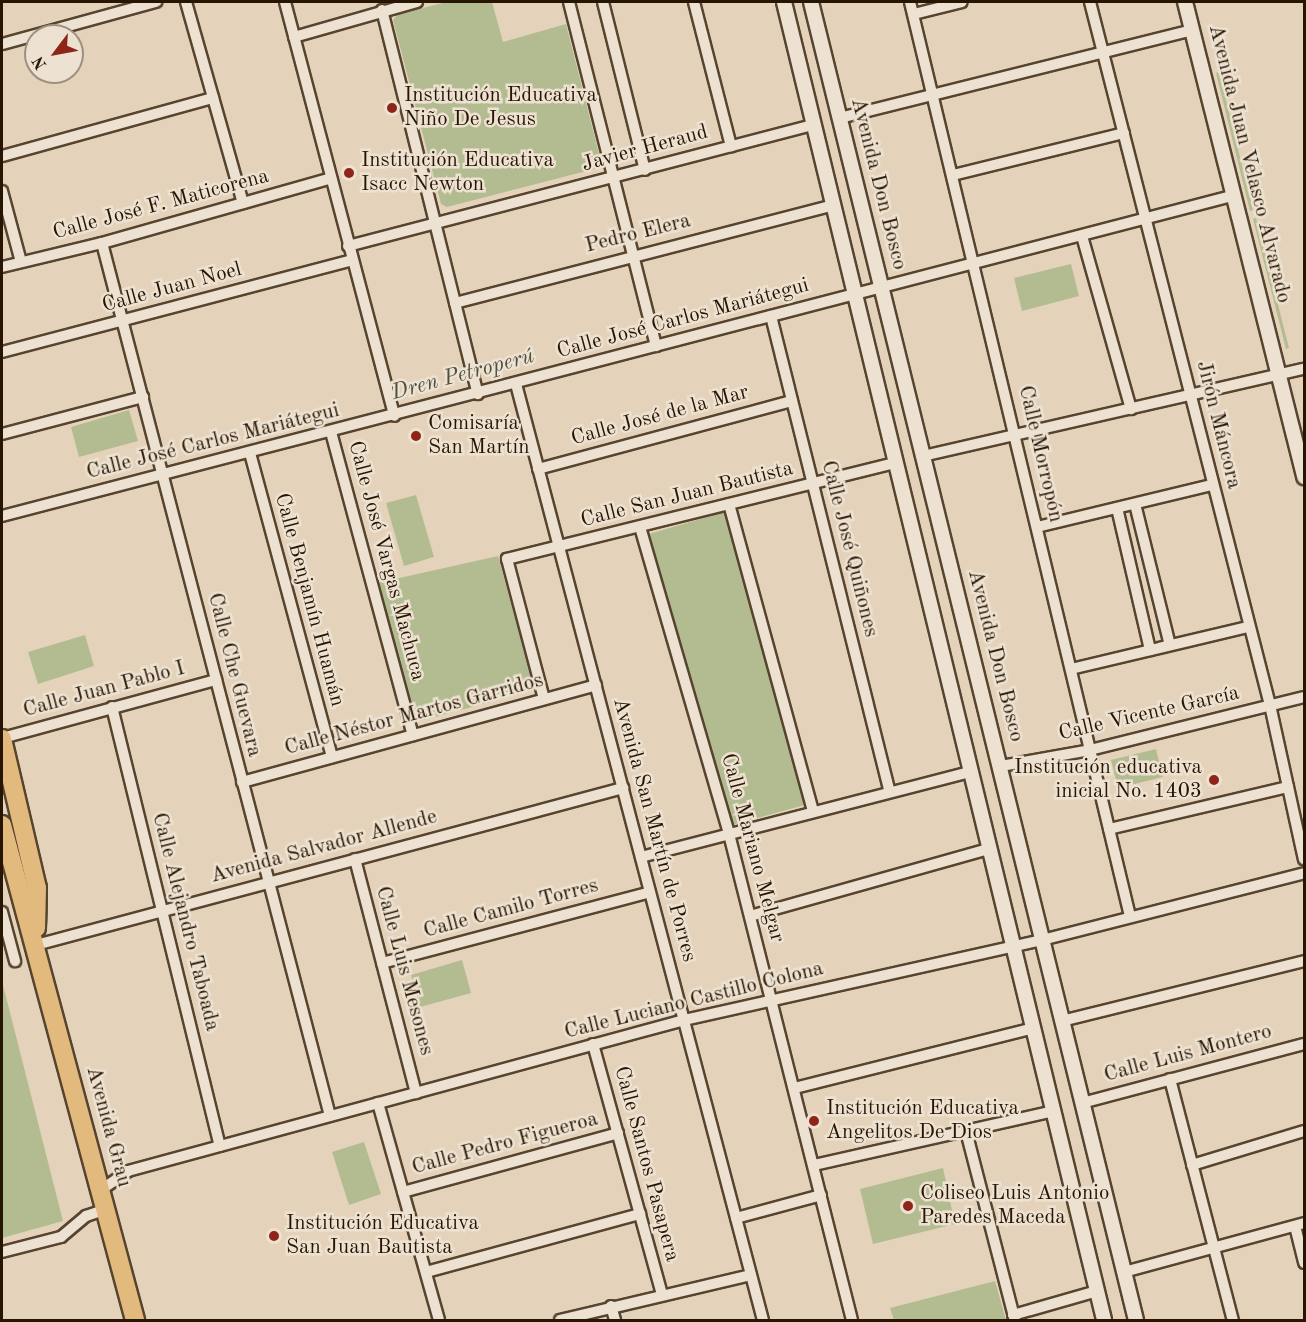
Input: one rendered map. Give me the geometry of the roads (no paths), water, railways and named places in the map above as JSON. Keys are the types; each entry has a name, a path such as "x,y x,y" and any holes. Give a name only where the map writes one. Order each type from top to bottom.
{"main road":[{"name":"Avenida Grau","path":"2,738 37,888 36,945"},
{"name":"Avenida Grau","path":"2,825 135,1320"}],"street":[{"path":"2,44 156,2"},
{"path":"186,2 243,203"},
{"path":"285,2 394,416"},
{"path":"294,37 382,10 417,2"},
{"path":"569,2 656,346"},
{"path":"603,2 645,170"},
{"path":"694,2 731,146"},
{"path":"784,2 831,206 1104,1320"},
{"name":"Avenida Don Bosco","path":"811,2 1136,1320"},
{"name":"Calle Morropón","path":"910,2 975,264 1130,916"},
{"path":"914,14 962,2"},
{"name":"Jirón Máncora","path":"1090,2 1147,217 1247,627 1270,705 1305,859"},
{"name":"Avenida Juan Velasco Alvarado","path":"1185,2 1305,477"},
{"path":"382,10 478,394"},
{"path":"840,118 932,92 1192,30"},
{"path":"2,156 213,98"},
{"name":"Javier Heraud","path":"348,246 614,179 812,125"},
{"path":"953,175 1124,133"},
{"name":"Calle José F. Maticorena","path":"2,267 102,243 331,178"},
{"path":"2,191 21,262"},
{"name":"Calle José Carlos Mariátegui","path":"2,516 394,416 881,286 975,264 1235,195"},
{"name":"Pedro Elera","path":"455,303 633,255 831,206"},
{"path":"1082,236 1131,409"},
{"name":"Calle Che Guevara","path":"102,243 267,882 330,1116"},
{"name":"Calle Juan Noel","path":"2,352 352,260"},
{"name":"Calle José Quiñones","path":"771,316 889,791"},
{"path":"923,456 1305,369"},
{"name":"Avenida San Martín de Porres","path":"516,384 763,1320"},
{"path":"2,434 143,398"},
{"name":"Calle José de la Mar","path":"538,469 792,401"},
{"name":"Calle José Vargas Machuca","path":"331,432 413,735"},
{"name":"Calle Benjamín Huamán","path":"250,453 332,758"},
{"name":"Calle San Juan Bautista","path":"544,699 507,559 895,463"},
{"path":"1037,527 1212,485"},
{"path":"729,504 813,811"},
{"path":"1135,504 1170,645"},
{"path":"1117,508 1150,650"},
{"name":"Calle Mariano Melgar","path":"640,527 729,834 852,1320"},
{"path":"1071,669 1247,627"},
{"name":"Calle Juan Pablo I","path":"2,738 216,680"},
{"name":"Calle Néstor Martos Garridos","path":"242,782 596,686"},
{"name":"Calle Vicente García","path":"1001,766 1090,750 1305,697"},
{"name":"Calle Alejandro Taboada","path":"112,707 220,1146"},
{"path":"641,857 889,791 970,772"},
{"path":"1109,829 1288,787"},
{"name":"Avenida Salvador Allende","path":"36,945 623,788"},
{"path":"750,916 989,849"},
{"name":"Calle Luis Mesones","path":"355,859 416,1093"},
{"name":"Calle Luciano Castillo Colona","path":"101,1190 128,1171 684,1020 1042,940 1305,873"},
{"name":"Calle Camilo Torres","path":"382,963 650,892"},
{"path":"2,912 15,961"},
{"path":"1062,1022 1305,961"},
{"path":"795,1088 1033,1028"},
{"name":"Calle Santos Pasapera","path":"593,1044 662,1295"},
{"name":"Calle Luis Montero","path":"1082,1103 1305,1044"},
{"path":"1170,1079 1233,1320"},
{"path":"378,1103 439,1320"},
{"path":"814,1165 1053,1111"},
{"path":"966,1131 1014,1318 1097,1291"},
{"path":"1192,1165 1305,1131"},
{"name":"Calle Pedro Figueroa","path":"403,1192 618,1133"},
{"path":"736,1218 821,1195"},
{"path":"2,1252 62,1238 86,1216 106,1209"},
{"path":"426,1272 640,1214"},
{"path":"1124,1272 1300,1224 1305,1263"},
{"path":"560,1320 611,1306 751,1275"},
{"path":"611,1306 615,1320"}],"place":[{"name":"Institución Educativa Niño De Jesus","path":"392,108"},
{"name":"Institución Educativa Isacc Newton","path":"349,173"},
{"name":"Comisaría San Martín","path":"416,436"},
{"name":"Institución educativa inicial No. 1403","path":"1214,780"},
{"name":"Institución Educativa Angelitos De Dios","path":"814,1121"},
{"name":"Coliseo Luis Antonio Paredes Maceda","path":"908,1206"},
{"name":"Institución Educativa San Juan Bautista","path":"274,1236"}],"water label":[{"name":"Dren Petroperú","path":"463,375"}]}
